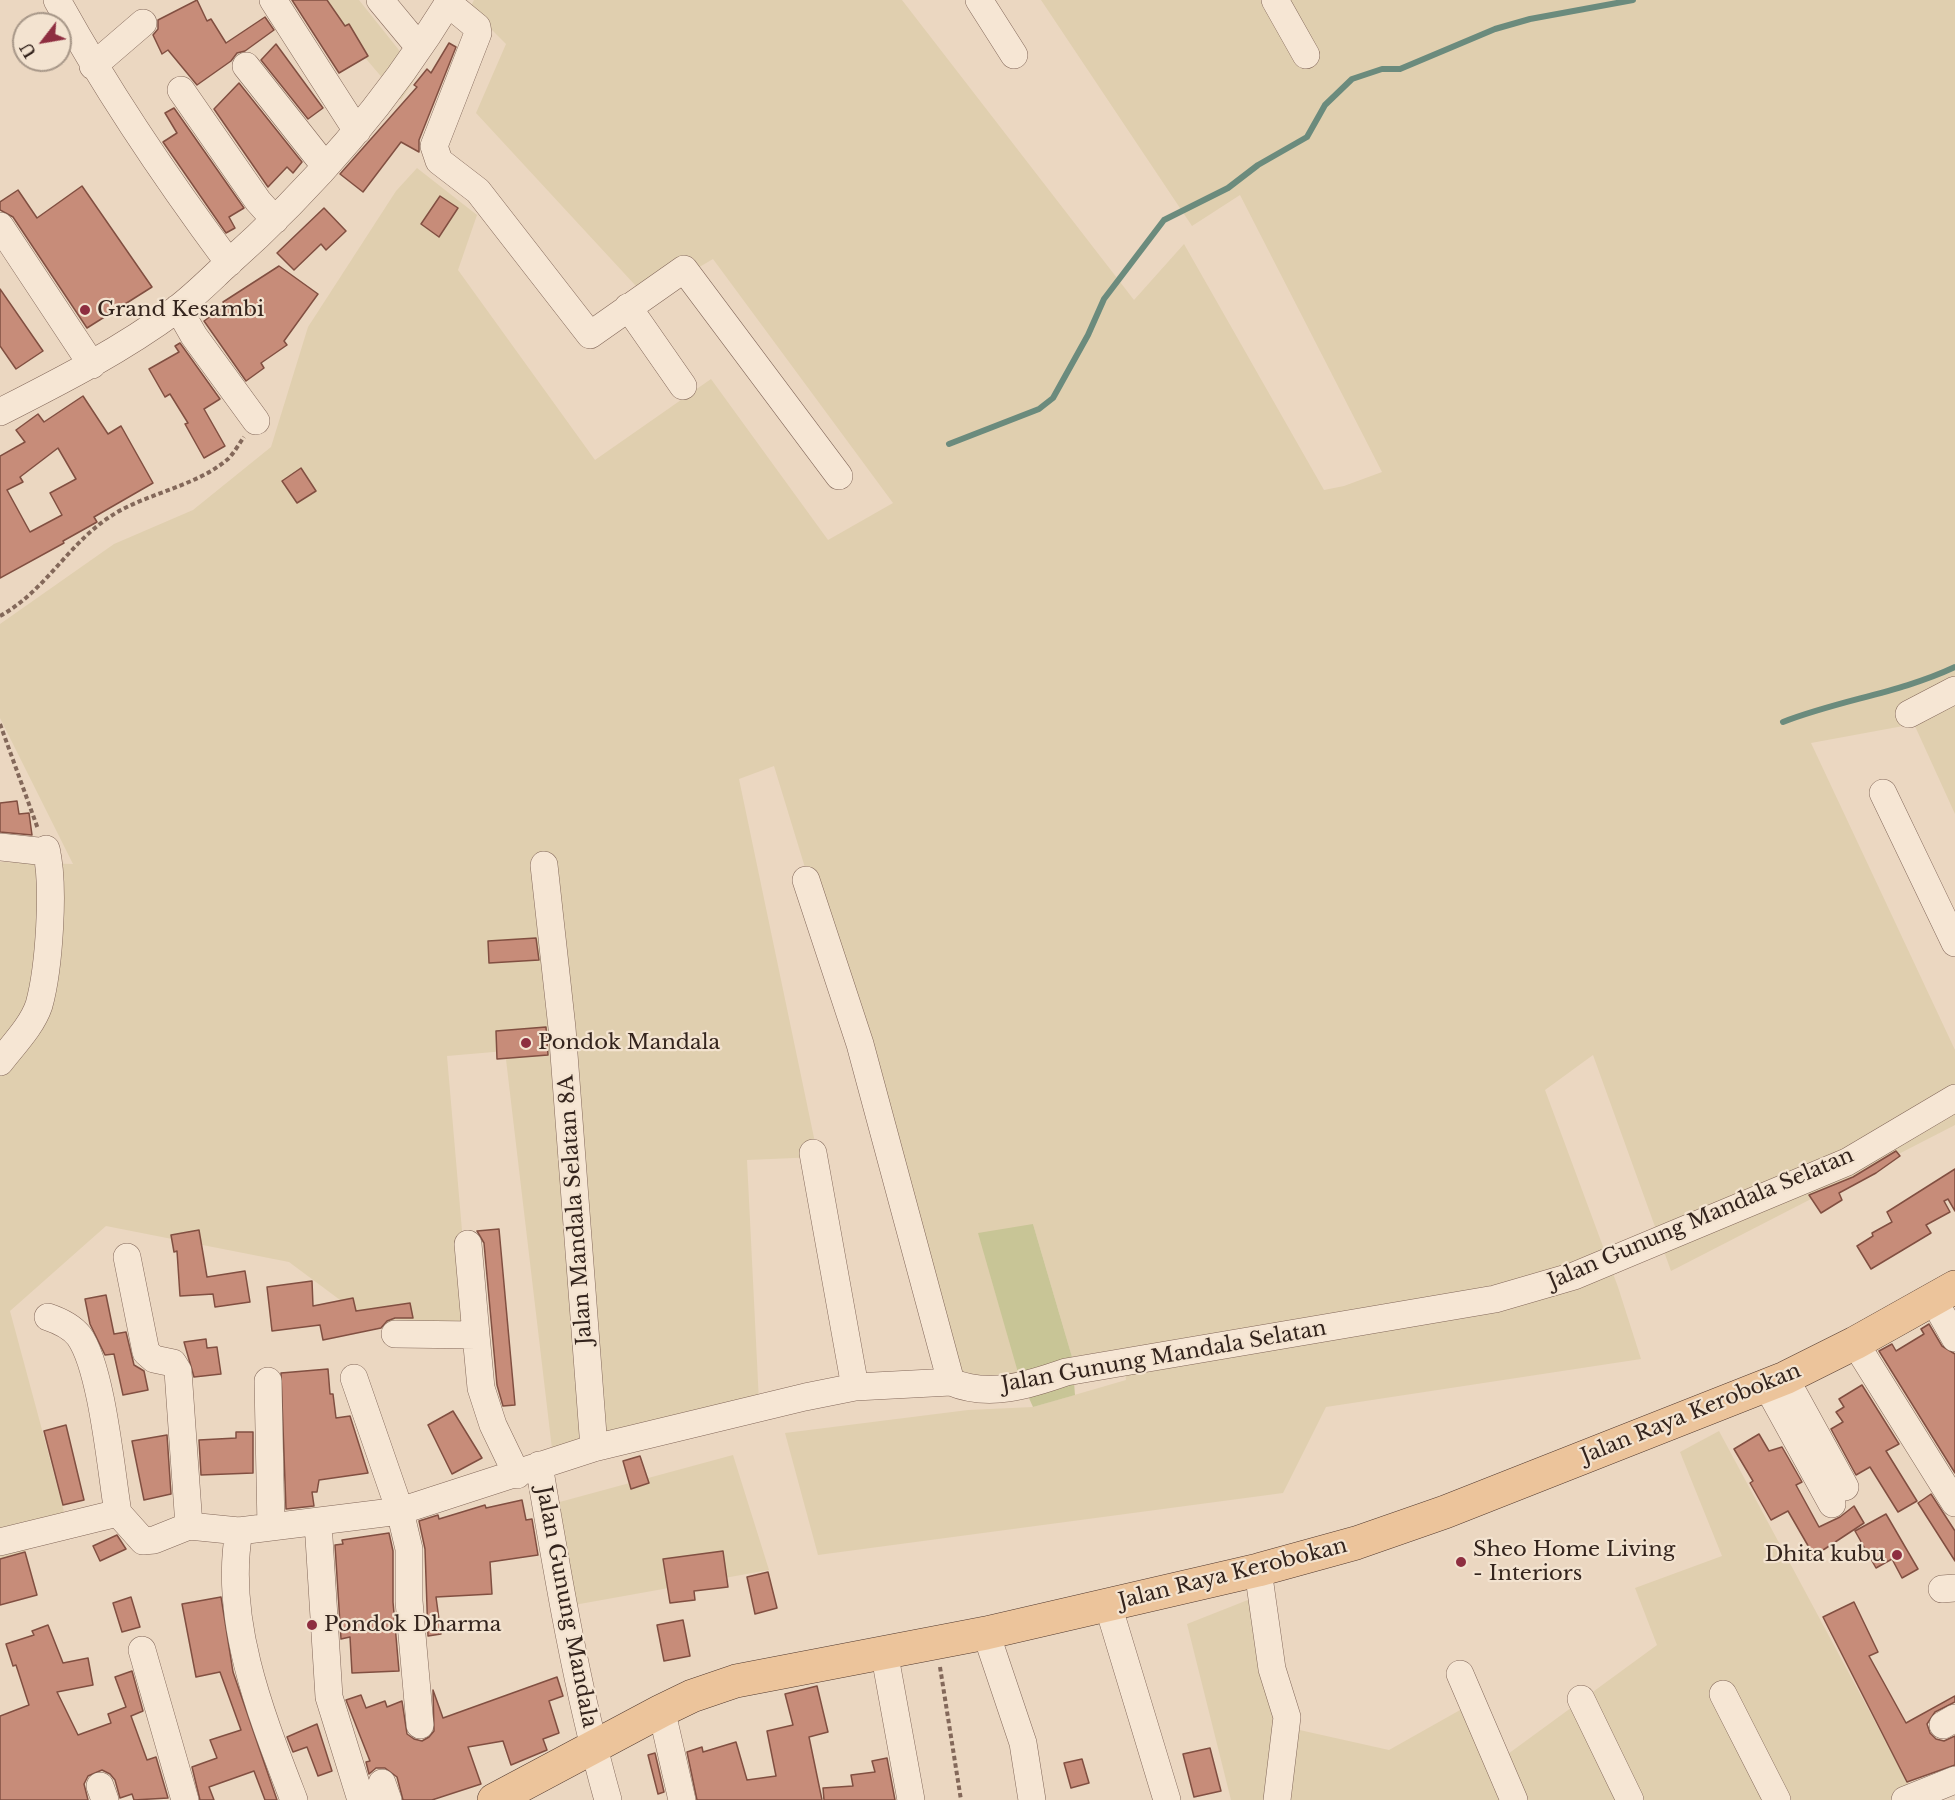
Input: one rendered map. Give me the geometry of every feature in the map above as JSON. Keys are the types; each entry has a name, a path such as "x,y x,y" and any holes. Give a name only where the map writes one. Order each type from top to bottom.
{"main road":[{"name":"Jalan Raya Kerobokan","path":"494,1800 633,1725 703,1692 767,1674 986,1633 1258,1570 1356,1543 1445,1512 1776,1382 1855,1343 1944,1293"}],"street":[{"path":"57,0 93,66 158,168 229,263"},
{"path":"273,0 357,131"},
{"path":"380,0 418,47"},
{"path":"979,0 1014,55"},
{"path":"1275,0 1306,55"},
{"path":"0,412 92,364 178,308 229,263 275,220 357,131 451,4 477,27 478,33 434,146 439,160 478,191 590,334 684,269 839,476"},
{"path":"93,66 143,23"},
{"path":"246,66 325,166"},
{"path":"181,90 258,201 275,220"},
{"path":"0,226 92,364"},
{"path":"178,308 251,427"},
{"path":"628,308 683,386"},
{"path":"1909,714 1955,690"},
{"path":"1883,793 1955,943"},
{"path":"0,847 46,851 51,870 51,901 39,1006 26,1028 0,1062"},
{"name":"Jalan Mandala Selatan 8A","path":"544,865 563,1039 594,1448"},
{"path":"806,880 860,1044 951,1382"},
{"name":"Jalan Gunung Mandala Selatan","path":"239,1531 400,1511 594,1448 855,1387 951,1382 961,1386 987,1389 1022,1387 1066,1372 1495,1299 1574,1276 1846,1162 1955,1098"},
{"path":"813,1153 855,1387"},
{"name":"Jalan Gunung Mandala","path":"468,1244 482,1388 493,1425 528,1470 562,1604 593,1748 608,1800"},
{"path":"127,1257 146,1352 154,1359 173,1363 178,1371 189,1526"},
{"path":"1944,1293 1955,1338"},
{"path":"48,1317 64,1323 78,1334 88,1351 98,1393 118,1513 142,1541 154,1540 189,1526 239,1531 234,1559 250,1675 261,1716 294,1800"},
{"path":"395,1334 476,1335"},
{"path":"1855,1343 1955,1503"},
{"path":"354,1378 400,1511 409,1549 409,1591 420,1725"},
{"path":"268,1381 271,1527"},
{"path":"1776,1382 1838,1496"},
{"path":"0,1542 118,1513"},
{"path":"318,1522 329,1697 361,1800"},
{"path":"1258,1570 1272,1669 1287,1717 1277,1800"},
{"path":"1108,1605 1167,1800"},
{"path":"986,1633 1023,1743 1032,1800"},
{"path":"142,1650 185,1800"},
{"path":"884,1651 911,1800"},
{"path":"1460,1674 1514,1800"},
{"path":"1723,1694 1778,1800"},
{"path":"1581,1699 1630,1800"},
{"path":"663,1717 682,1800"},
{"path":"1905,1800 1955,1780"}],"path":[{"path":"0,616 34,593 79,540 110,516 209,472 229,458 251,427"},
{"path":"0,724 46,851"},
{"path":"936,1641 961,1800"}],"shaded area":[{"path":"321,0 359,0 418,74 401,100 362,54"},
{"path":"474,0 902,0 1134,300 1184,244 1324,490 1344,486 1382,472 1240,195 1192,226 1041,0 1955,0 1955,814 1914,724 1811,743 1955,1050 1955,1125 1671,1271 1593,1055 1545,1090 1618,1287 1641,1359 1326,1407 1283,1493 818,1555 785,1433 968,1410 1033,1407 1126,1380 1121,1349 1072,1357 1033,1224 1019,1376 961,1379 774,766 739,779 818,1157 747,1160 759,1402 552,1449 505,1051 447,1056 470,1324 375,1326 289,1262 106,1226 10,1311 69,1530 0,1563 0,862 73,864 0,718 0,624 114,544 193,510 271,447 308,327 396,191 417,168 477,215 458,270 595,460 711,379 828,540 893,503 713,259 647,298 476,113 506,44 470,8"},
{"path":"1033,1224 1072,1357 1075,1395 1033,1407 1019,1376 978,1233"},
{"path":"1719,1431 1917,1800 1231,1800 1187,1624 1263,1594 1295,1729 1389,1750 1469,1705 1497,1762 1657,1645 1635,1588 1722,1556 1680,1452"},
{"path":"733,1455 769,1570 574,1605 556,1503"}],"building":[{"path":"197,0 207,21 211,19 226,43 265,17 274,30 245,51 237,53 231,61 197,85 168,50 162,54 153,35 158,29 158,20"},
{"path":"292,0 327,0 345,26 349,24 368,56 339,73"},
{"path":"449,43 456,47 419,140 419,152 401,142 363,192 340,174 417,87 414,85 427,69 431,73"},
{"path":"276,44 323,108 308,119 261,60"},
{"path":"239,83 302,162 293,173 287,167 268,187 214,109"},
{"path":"174,108 244,208 229,217 235,228 226,233 163,142 177,133 165,113"},
{"path":"82,186 152,287 87,328 13,217 0,210 0,202 18,190 37,218"},
{"path":"440,196 458,208 439,237 421,224"},
{"path":"324,208 346,231 326,250 321,244 294,270 277,253"},
{"path":"279,266 318,294 284,341 287,345 261,363 264,368 246,381 204,321 225,306 223,302"},
{"path":"0,289 43,351 16,369 0,346"},
{"path":"180,343 220,399 204,409 225,446 204,458 185,424 188,423 170,394 165,397 149,369 179,352 175,346"},
{"path":"83,396 108,434 121,426 153,483 94,517 97,522 63,541 64,543 0,578 0,456 25,442 16,430 38,414 44,422","holes":["58,448 76,479 50,493 62,515 30,532 7,490 23,482 20,477"]},
{"path":"301,468 316,491 297,503 282,481"},
{"path":"17,801 19,814 29,813 32,835 0,832 0,803"},
{"path":"536,938 539,960 489,963 488,941"},
{"name":"Pondok Mandala","path":"546,1027 548,1055 497,1059 496,1031"},
{"path":"1896,1151 1900,1156 1876,1173 1839,1193 1842,1200 1821,1213 1809,1195 1853,1177"},
{"path":"1955,1169 1955,1211 1948,1199 1944,1201 1950,1212 1926,1225 1931,1233 1871,1269 1857,1246 1873,1236 1872,1233 1892,1222 1887,1212"},
{"path":"499,1229 515,1405 503,1406 497,1385 484,1243 477,1231"},
{"path":"199,1230 207,1277 245,1271 250,1302 215,1307 213,1294 180,1296 177,1251 174,1252 171,1235"},
{"path":"312,1281 313,1306 353,1298 356,1311 410,1303 413,1318 395,1318 387,1321 381,1328 323,1340 320,1325 272,1331 267,1287"},
{"path":"106,1295 114,1334 126,1332 134,1365 144,1371 148,1390 123,1395 114,1354 105,1355 90,1324 85,1299"},
{"path":"1929,1324 1942,1346 1955,1354 1955,1473 1879,1351 1892,1344 1896,1351 1924,1334 1921,1329"},
{"path":"206,1339 207,1348 217,1347 221,1374 194,1377 184,1342"},
{"path":"328,1369 330,1394 333,1394 336,1418 350,1416 368,1473 319,1480 317,1492 312,1492 314,1506 286,1509 281,1373"},
{"path":"1862,1385 1899,1444 1886,1451 1917,1501 1898,1512 1870,1467 1856,1475 1831,1429 1843,1422 1836,1412 1844,1407 1839,1399"},
{"path":"453,1411 482,1458 452,1474 428,1425"},
{"path":"66,1425 84,1500 63,1505 44,1431"},
{"path":"236,1432 253,1432 253,1473 201,1475 199,1440 236,1438"},
{"path":"1759,1434 1769,1451 1782,1447 1802,1482 1796,1485 1819,1527 1840,1517 1854,1506 1864,1523 1814,1556 1788,1511 1771,1520 1750,1483 1753,1481 1734,1449"},
{"path":"167,1435 171,1494 144,1500 132,1441"},
{"path":"640,1456 649,1483 631,1489 623,1461"},
{"path":"1931,1494 1955,1531 1955,1561 1918,1503"},
{"path":"522,1500 526,1520 532,1519 538,1555 490,1562 492,1594 436,1597 441,1634 428,1636 425,1549 419,1521 438,1515 439,1519 485,1505 486,1508"},
{"path":"1886,1514 1918,1569 1902,1578 1892,1559 1876,1568 1855,1531"},
{"path":"389,1533 393,1551 393,1602 399,1671 352,1673 350,1637 341,1639 335,1545 343,1544 342,1540"},
{"path":"117,1535 126,1549 100,1561 93,1546"},
{"path":"723,1551 728,1587 694,1591 695,1600 670,1603 663,1559"},
{"path":"25,1552 37,1595 0,1605 0,1559"},
{"path":"768,1572 777,1608 755,1614 747,1577"},
{"path":"131,1597 140,1627 122,1632 113,1603"},
{"path":"221,1597 233,1672 277,1800 265,1800 254,1771 209,1787 214,1800 200,1800 192,1767 217,1758 210,1740 241,1730 220,1672 196,1677 182,1604"},
{"path":"1854,1602 1878,1652 1869,1656 1906,1723 1955,1696 1955,1702 1935,1712 1927,1724 1930,1733 1936,1739 1944,1741 1955,1736 1955,1765 1907,1782 1823,1617"},
{"path":"683,1620 690,1656 664,1661 657,1625"},
{"path":"48,1625 63,1663 88,1658 93,1685 57,1692 78,1735 111,1723 108,1714 126,1707 115,1677 132,1671 143,1711 131,1716 147,1760 156,1757 168,1798 134,1800 132,1794 120,1798 115,1780 102,1770 88,1776 84,1784 88,1800 0,1800 0,1716 29,1705 16,1665 13,1666 6,1644 34,1635 32,1631"},
{"path":"557,1677 563,1696 549,1701 559,1733 543,1739 547,1750 511,1765 503,1741 468,1747 481,1784 432,1800 403,1800 397,1777 385,1768 376,1768 369,1774 366,1762 370,1761 346,1700 361,1695 366,1708 385,1701 387,1707 402,1701 407,1734 422,1741 434,1731 433,1690 443,1718"},
{"path":"817,1686 828,1732 809,1737 822,1800 697,1800 687,1752 702,1747 703,1752 736,1742 747,1780 776,1776 767,1731 793,1725 785,1694"},
{"path":"317,1724 332,1771 318,1776 307,1747 293,1752 287,1737"},
{"path":"1210,1748 1221,1791 1194,1797 1183,1754"},
{"path":"655,1753 664,1792 658,1794 648,1755"},
{"path":"887,1758 895,1800 824,1800 823,1788 853,1786 851,1775 875,1772 872,1761"},
{"path":"1082,1759 1089,1783 1071,1788 1064,1763"}],"waterway":[{"path":"949,444 1039,409 1053,398 1088,335 1104,299 1164,220 1228,188 1258,165 1307,137 1325,105 1352,79 1382,69 1400,69 1495,29 1530,19 1633,0"},
{"path":"1783,722 1913,683 1955,667"}],"place":[{"name":"Grand Kesambi","path":"85,310"},
{"name":"Pondok Mandala","path":"526,1043"},
{"name":"Dhita kubu","path":"1897,1555"},
{"name":"Sheo Home Living - Interiors","path":"1461,1562"},
{"name":"Pondok Dharma","path":"312,1625"}]}
